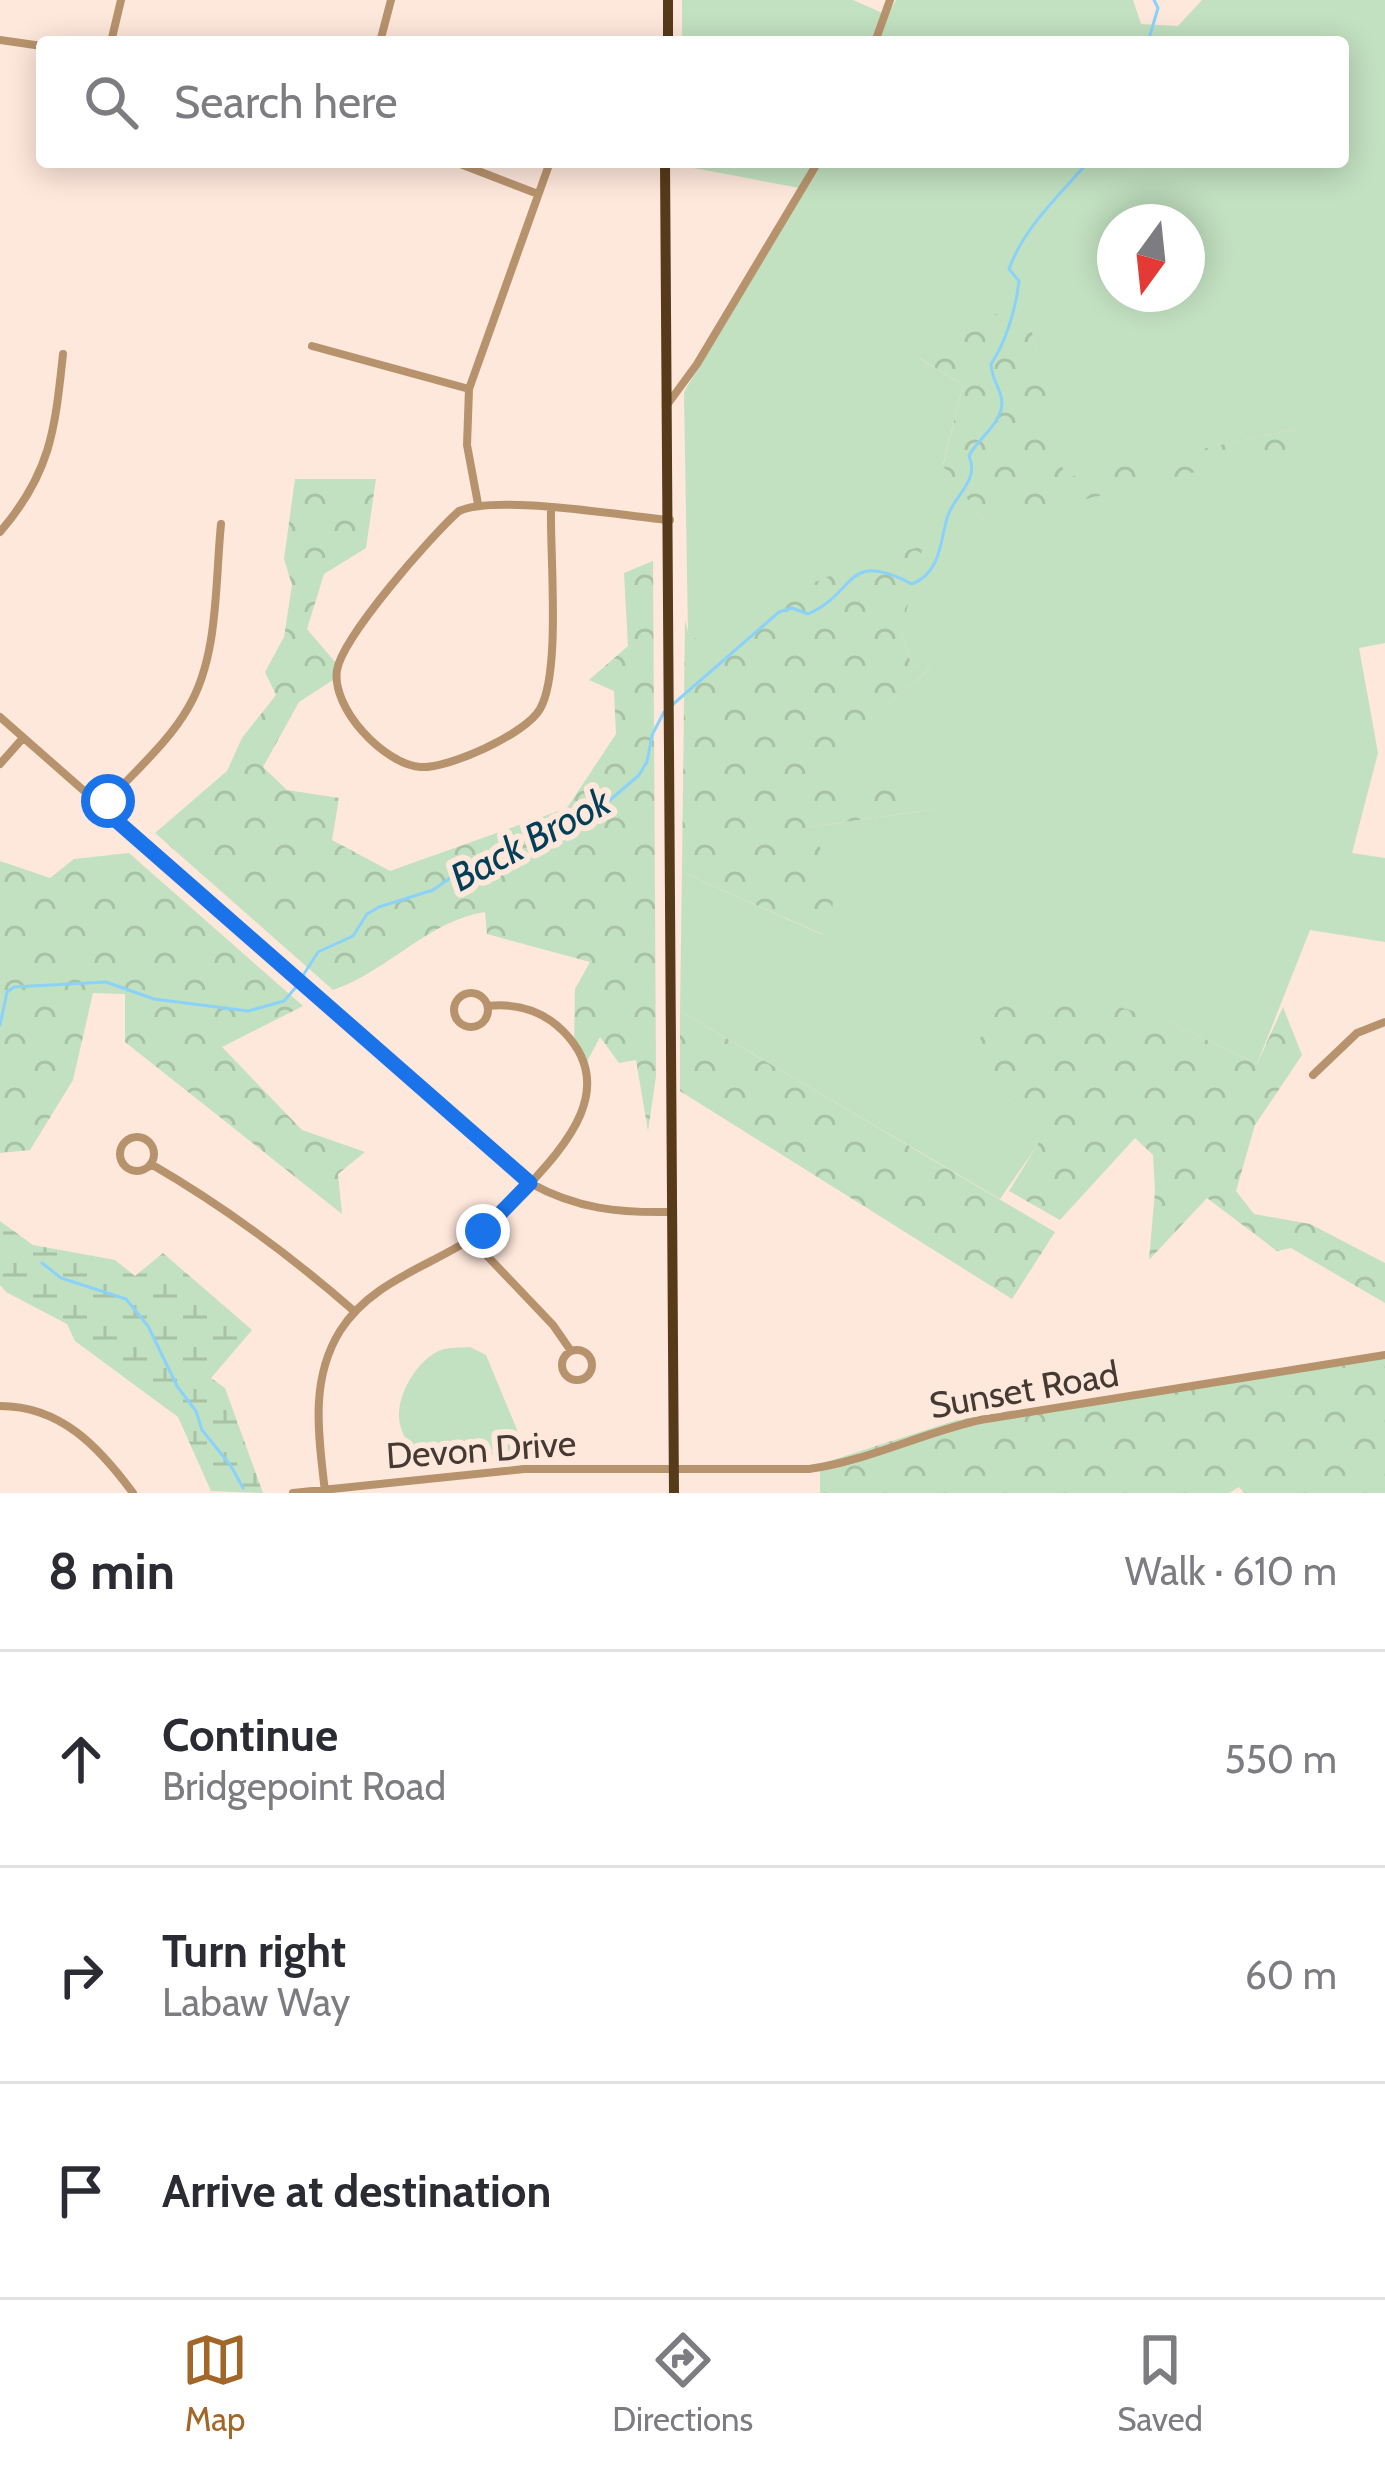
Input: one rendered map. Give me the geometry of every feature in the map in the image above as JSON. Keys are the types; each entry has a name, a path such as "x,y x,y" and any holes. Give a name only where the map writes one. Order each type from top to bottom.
{"highway":[{"path":"668,0 668,36"},
{"path":"665,168 674,1493"}],"street":[{"path":"112,36 121,0"},
{"path":"382,36 391,0"},
{"path":"877,36 890,0"},
{"path":"0,40 36,45"},
{"path":"471,168 538,194"},
{"path":"478,504 467,445 469,389 548,168"},
{"path":"667,405 698,364 814,168"},
{"path":"312,346 469,389"},
{"path":"0,532 34,488 49,455 62,354"},
{"path":"550,510 550,681 539,712 525,725 452,764 416,766 397,759 351,718 338,688 338,670 349,642 447,522 478,504 550,510 670,520"},
{"path":"102,808 181,719 197,690 210,636 221,524"},
{"path":"0,718 530,1183 568,1202 597,1209 673,1212"},
{"path":"0,764 23,738"},
{"path":"464,994 481,996 488,1006 487,1017 475,1027 460,1023 454,1014 464,994"},
{"path":"325,1491 320,1380 333,1343 354,1311 383,1287 495,1221 578,1122 585,1103 585,1073 575,1046 550,1020 519,1006 488,1006"},
{"path":"1313,1075 1357,1033 1385,1022"},
{"path":"130,1139 146,1140 153,1149 151,1164 142,1171 126,1167 120,1157 122,1146 130,1139"},
{"path":"151,1164 222,1206 354,1311"},
{"path":"471,1239 553,1325 571,1351"},
{"path":"571,1351 585,1352 592,1360 592,1370 582,1380 571,1380 563,1373 563,1358 571,1351"},
{"name":"Sunset Road","path":"674,1468 830,1466 980,1420 1385,1354"},
{"path":"0,1406 44,1411 64,1420 133,1493"},
{"name":"Devon Drive","path":"293,1493 493,1471 674,1468"}],"green space":[{"path":"682,0 853,0 887,15 896,0 1133,0 1141,24 1178,26 1202,0 1385,0 1385,643 1359,648 1378,753 1352,853 1385,858 1385,942 1310,930 1257,1064 1165,1020 966,1064 1045,1134 1000,1199 680,1011 682,872 823,935 810,827 935,809 935,798 808,770 931,668 911,664 901,632 772,599 708,650 688,632 684,392 805,189 694,168 1349,168 1349,36 682,36","holes":["1031,327 1064,479 1291,430 1318,441 983,520 943,465 963,385 919,358 960,335"]},
{"path":"984,310 1031,327 1065,478 1291,430 1320,441 1042,510 983,520 943,466 963,385 918,357 960,335"},
{"path":"295,479 376,479 366,548 324,574 307,629 336,663 333,680 299,702 263,767 287,790 339,798 332,840 390,871 567,808 616,734 614,691 589,680 628,646 624,573 653,561 656,1076 648,1131 636,1060 619,1063 600,1037 583,1069 574,1047 575,989 590,962 487,934 485,912 445,925 333,990 155,833 227,771 242,738 276,695 265,672 284,637 292,585 284,559"},
{"path":"923,546 901,632 911,664 932,667 809,770 935,797 935,809 810,827 832,880 833,905 824,935 682,872 685,620 688,632 708,649 772,599 865,562"},
{"path":"129,853 303,1006 222,1047 302,1130 365,1152 338,1174 342,1214 125,1042 125,994 93,993 73,1080 30,1150 0,1153 0,861 50,878 74,859"},
{"path":"1052,988 1165,1020 1257,1064 1283,1007 1302,1055 1255,1125 1236,1191 1254,1214 1310,1224 1385,1263 1385,1303 1291,1248 1277,1251 1207,1198 1149,1260 1153,1155 1135,1138 1060,1220 1009,1191 1044,1134 965,1064 998,1009"},
{"path":"680,1011 1055,1232 1012,1299 680,1091"},
{"path":"0,1221 33,1245 115,1260 135,1276 163,1253 252,1330 211,1378 225,1388 263,1493 211,1491 178,1417 75,1341 67,1324 6,1292 0,1285"},
{"path":"470,1347 486,1355 527,1454 418,1457 399,1419 407,1385 433,1354"},
{"path":"1385,1357 1385,1493 1244,1493 1239,1487 1229,1493 820,1493 820,1464 960,1419"}],"waterway":[{"name":"Back Brook","path":"1150,36 1158,8 1154,0"},
{"name":"Back Brook","path":"671,706 779,612 792,608 808,614 862,572 890,574 912,584 928,573 950,510 969,481 969,456 1001,411 991,364 1006,335 1018,291 1019,281 1009,269 1033,225 1083,168"},
{"name":"Back Brook","path":"302,977 318,952 353,936 367,914 379,907 433,890 453,876 494,862 531,832 567,829 602,807 639,775 664,712"},
{"name":"Back Brook","path":"0,1025 7,992 14,987 106,982 154,999 248,1011 284,1001 297,986"},
{"path":"42,1263 61,1278 126,1299 148,1326 202,1430 243,1488"}],"route":[{"path":"108,801 102,808 530,1183 483,1231"}]}
